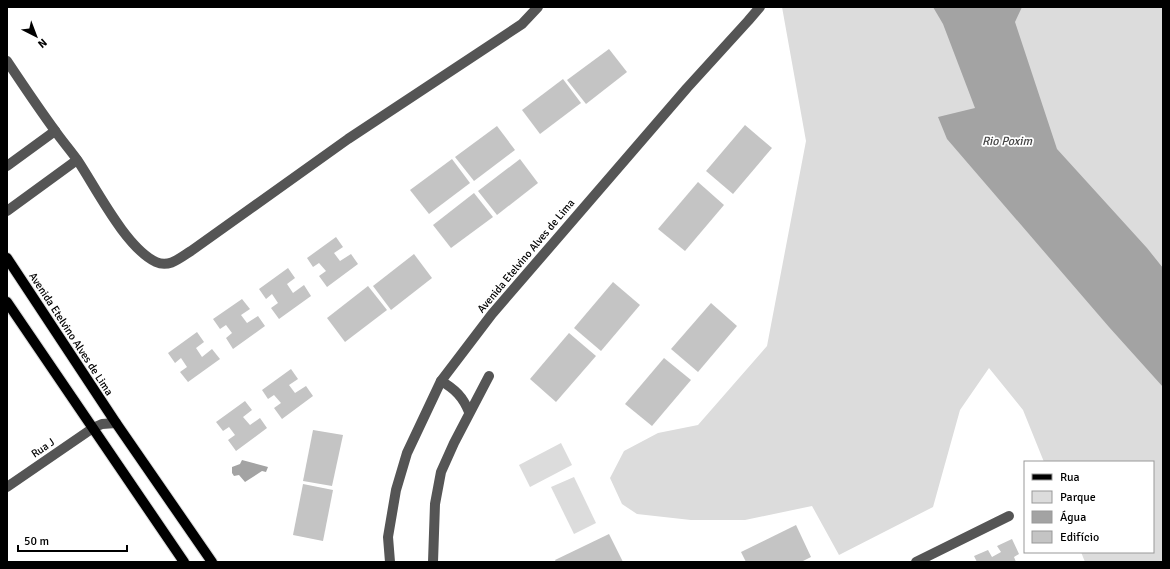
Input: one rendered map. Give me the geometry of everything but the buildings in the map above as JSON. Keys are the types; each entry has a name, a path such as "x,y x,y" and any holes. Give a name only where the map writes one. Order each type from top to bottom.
{"main road":[{"name":"Avenida Etelvino Alves de Lima","path":"7,258 116,423 212,562"},
{"path":"7,302 184,562"}],"street":[{"path":"7,61 55,131 77,160 123,232 146,256 157,262 167,264 176,261 191,251 348,139 522,24 538,7"},
{"name":"Avenida Etelvino Alves de Lima","path":"390,562 388,537 396,490 407,453 441,381 492,314 687,88 760,7"},
{"path":"7,166 55,131"},
{"path":"7,211 77,160"},
{"path":"433,562 435,504 441,472 469,412 489,376"},
{"path":"441,381 459,393 465,401 469,412"},
{"path":"93,428 102,424 116,423"},
{"name":"Rua J","path":"7,486 93,428"},
{"path":"916,562 1009,516"}],"green space":[{"path":"782,7 1163,7 1163,562 1085,562 1081,553 1154,553 1154,461 1044,461 1023,410 989,368 960,410 933,507 839,555 812,506 745,520 691,520 637,514 622,504 610,478 624,451 658,433 698,425 767,346 806,141"},
{"path":"561,443 572,465 530,487 519,465"},
{"path":"574,477 596,523 574,534 551,487"}],"water":[{"name":"Rio Poxim","path":"933,7 1022,7 1015,22 1057,149 1147,248 1163,268 1163,387 1109,327 947,139 938,117 975,108 943,24"},
{"path":"242,460 268,467 266,472 262,471 245,482 239,475 234,476 232,473 232,467 240,464"}]}
